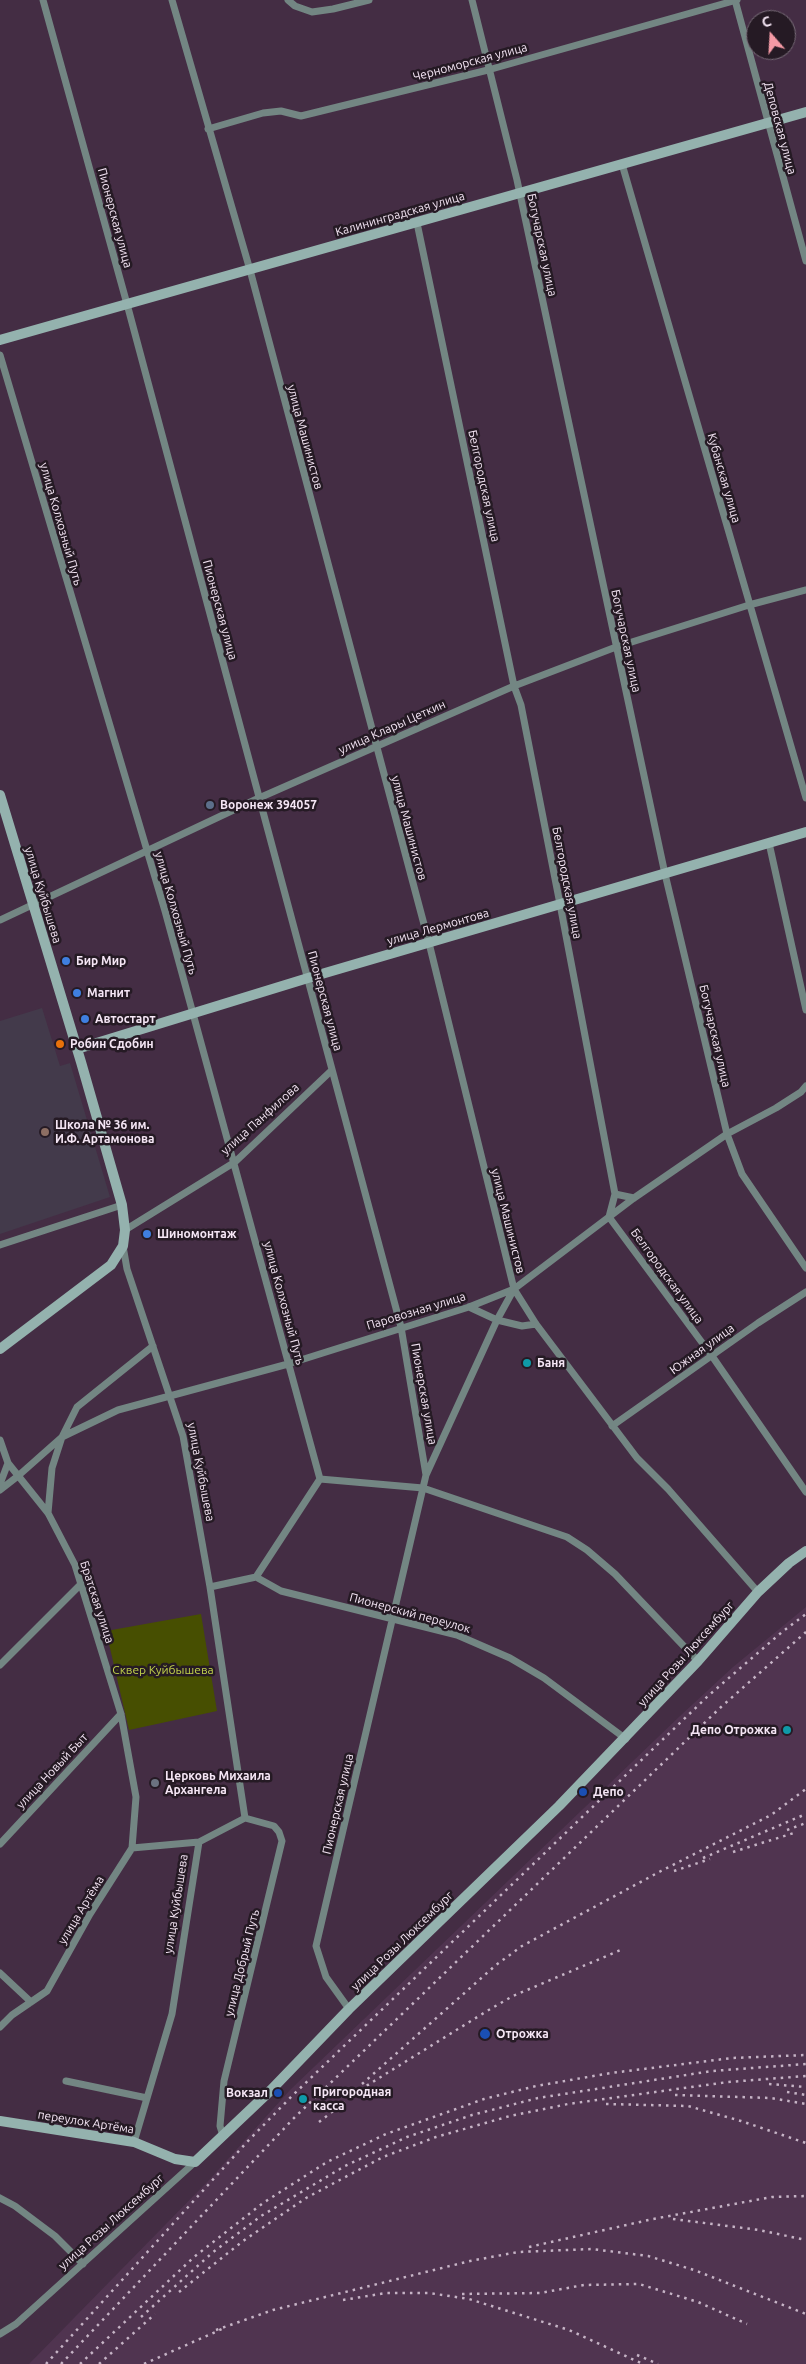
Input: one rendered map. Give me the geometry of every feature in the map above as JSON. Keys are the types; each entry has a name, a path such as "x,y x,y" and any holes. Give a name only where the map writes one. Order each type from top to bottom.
{"street":[{"name":"Пионерская улица","path":"43,0 127,304 401,1327 426,1475 316,1946 326,1977 349,2008"},
{"name":"улица Машинистов","path":"172,0 250,270 429,943 514,1289 536,1324 637,1458 668,1490 758,1592"},
{"path":"288,0 295,6 312,12 369,0"},
{"name":"Богучарская улица","path":"472,0 520,192 665,874 727,1134 742,1174 806,1268"},
{"name":"Черноморская улица","path":"208,129 263,113 281,111 301,116 488,70 736,0"},
{"name":"Деповская улица","path":"736,0 767,123 806,261"},
{"name":"Калининградская улица","path":"0,340 806,112"},
{"name":"Кубанская улица","path":"622,164 806,798"},
{"name":"Белгородская улица","path":"417,223 514,686 521,705 560,904 615,1194 609,1217 712,1356 806,1492"},
{"name":"улица Колхозный Путь","path":"0,355 145,850 165,911 320,1479"},
{"name":"улица Клары Цеткин","path":"0,920 145,850 259,798 514,686 616,647 749,605 806,590"},
{"name":"улица Куйбышева","path":"0,795 122,1205 125,1230 123,1246 127,1269 171,1395 183,1436 210,1587 245,1818 199,1842 172,2014 134,2142"},
{"name":"улица Лермонтова","path":"77,1049 308,978 806,832"},
{"path":"769,844 806,1010"},
{"name":"улица Панфилова","path":"125,1230 235,1162 332,1070"},
{"name":"Паровозная улица","path":"0,1490 62,1437 118,1410 288,1364 469,1307 514,1289 634,1198 727,1134 776,1108 801,1092 806,1086"},
{"path":"615,1194 634,1198"},
{"path":"0,1245 122,1205"},
{"path":"0,1349 111,1265 123,1246"},
{"path":"111,1265 120,1265 127,1269"},
{"path":"426,1475 497,1320 514,1289"},
{"name":"Южная улица","path":"612,1426 806,1292"},
{"path":"469,1307 497,1320 522,1326 536,1324"},
{"path":"48,1513 52,1468 62,1437 78,1407 153,1346"},
{"name":"Братская улица","path":"0,1440 8,1463 48,1513 75,1565 121,1714 136,1797 132,1848"},
{"path":"0,1484 8,1463"},
{"path":"210,1587 256,1577 320,1479 423,1488 567,1537 587,1550 615,1574 698,1661"},
{"name":"улица Розы Люксембург","path":"0,2334 16,2324 83,2264 271,2090 349,2008 560,1806 698,1661 758,1592 806,1550"},
{"name":"Пионерский переулок","path":"256,1577 281,1591 457,1635 510,1658 544,1678 626,1738"},
{"path":"0,1665 80,1585"},
{"name":"улица Новый Быт","path":"0,1844 121,1714"},
{"name":"улица Добрый Путь","path":"223,2136 220,2126 224,2081 282,1841 279,1832 274,1826 245,1818"},
{"path":"132,1848 199,1842"},
{"name":"улица Артёма","path":"0,2027 47,1991 90,1914 132,1848"},
{"path":"0,1973 31,2002"},
{"path":"66,2081 147,2098"},
{"name":"переулок Артёма","path":"0,2121 134,2142 176,2159 195,2162"},
{"path":"0,2198 15,2206 55,2236 83,2264"}],"shaded area":[{"name":"Школа № 36 им. И.Ф. Артамонова","path":"42,1008 60,1066 70,1063 110,1197 0,1234 0,1021"},
{"path":"806,1607 806,2364 29,2364 210,2179 290,2090 680,1716 733,1667"}],"green space":[{"name":"Сквер Куйбышева","path":"201,1614 217,1711 129,1730 106,1631"}],"railway":[{"path":"46,2364 247,2142 292,2096 708,1696 782,1632 806,1614"},
{"path":"61,2364 294,2118 721,1707 806,1632"},
{"path":"362,2084 496,1965 522,1946 661,1871 771,1815 806,1789"},
{"path":"703,1858 806,1814"},
{"path":"787,1830 806,1823"},
{"path":"733,1852 797,1832"},
{"path":"674,1871 710,1859"},
{"path":"319,2122 363,2088 513,1996 623,1949"},
{"path":"80,2364 194,2257 263,2203 327,2162 386,2134 484,2099 536,2086 611,2073 732,2058 806,2055"},
{"path":"141,2317 212,2253 261,2216 345,2166 407,2137 472,2115 538,2098 712,2071 806,2064"},
{"path":"179,2292 243,2241 306,2198 383,2157 436,2137 510,2116 568,2104 728,2082 806,2076"},
{"path":"769,2084 806,2087"},
{"path":"787,2092 806,2095"},
{"path":"675,2095 771,2098 806,2104"},
{"path":"606,2104 688,2106 741,2121 806,2143"},
{"path":"529,2247 653,2219 772,2197 806,2196"},
{"path":"673,2219 759,2230 806,2240"},
{"path":"216,2330 273,2310 470,2261 518,2252 592,2249 648,2256 694,2270 806,2314"},
{"path":"462,2294 540,2293 584,2285 639,2284 698,2302 747,2324"},
{"path":"343,2300 386,2293 429,2293 469,2299 569,2330 643,2364"},
{"path":"99,2364 155,2314"},
{"path":"144,2364 222,2329"},
{"path":"637,2355 658,2364"}],"place":[{"name":"Воронеж 394057","path":"210,805"},
{"name":"Бир Мир","path":"66,961"},
{"name":"Магнит","path":"77,993"},
{"name":"Автостарт","path":"85,1019"},
{"name":"Робин Сдобин","path":"60,1044"},
{"name":"Школа № 36 им. И.Ф. Артамонова","path":"45,1132"},
{"name":"Шиномонтаж","path":"147,1234"},
{"name":"Баня","path":"527,1363"},
{"name":"Депо Отрожка","path":"787,1730"},
{"name":"Церковь Михаила Архангела","path":"155,1783"},
{"name":"Депо","path":"583,1792"},
{"name":"Отрожка","path":"485,2034"},
{"name":"Вокзал","path":"278,2093"},
{"name":"Пригородная касса","path":"303,2099"}]}
